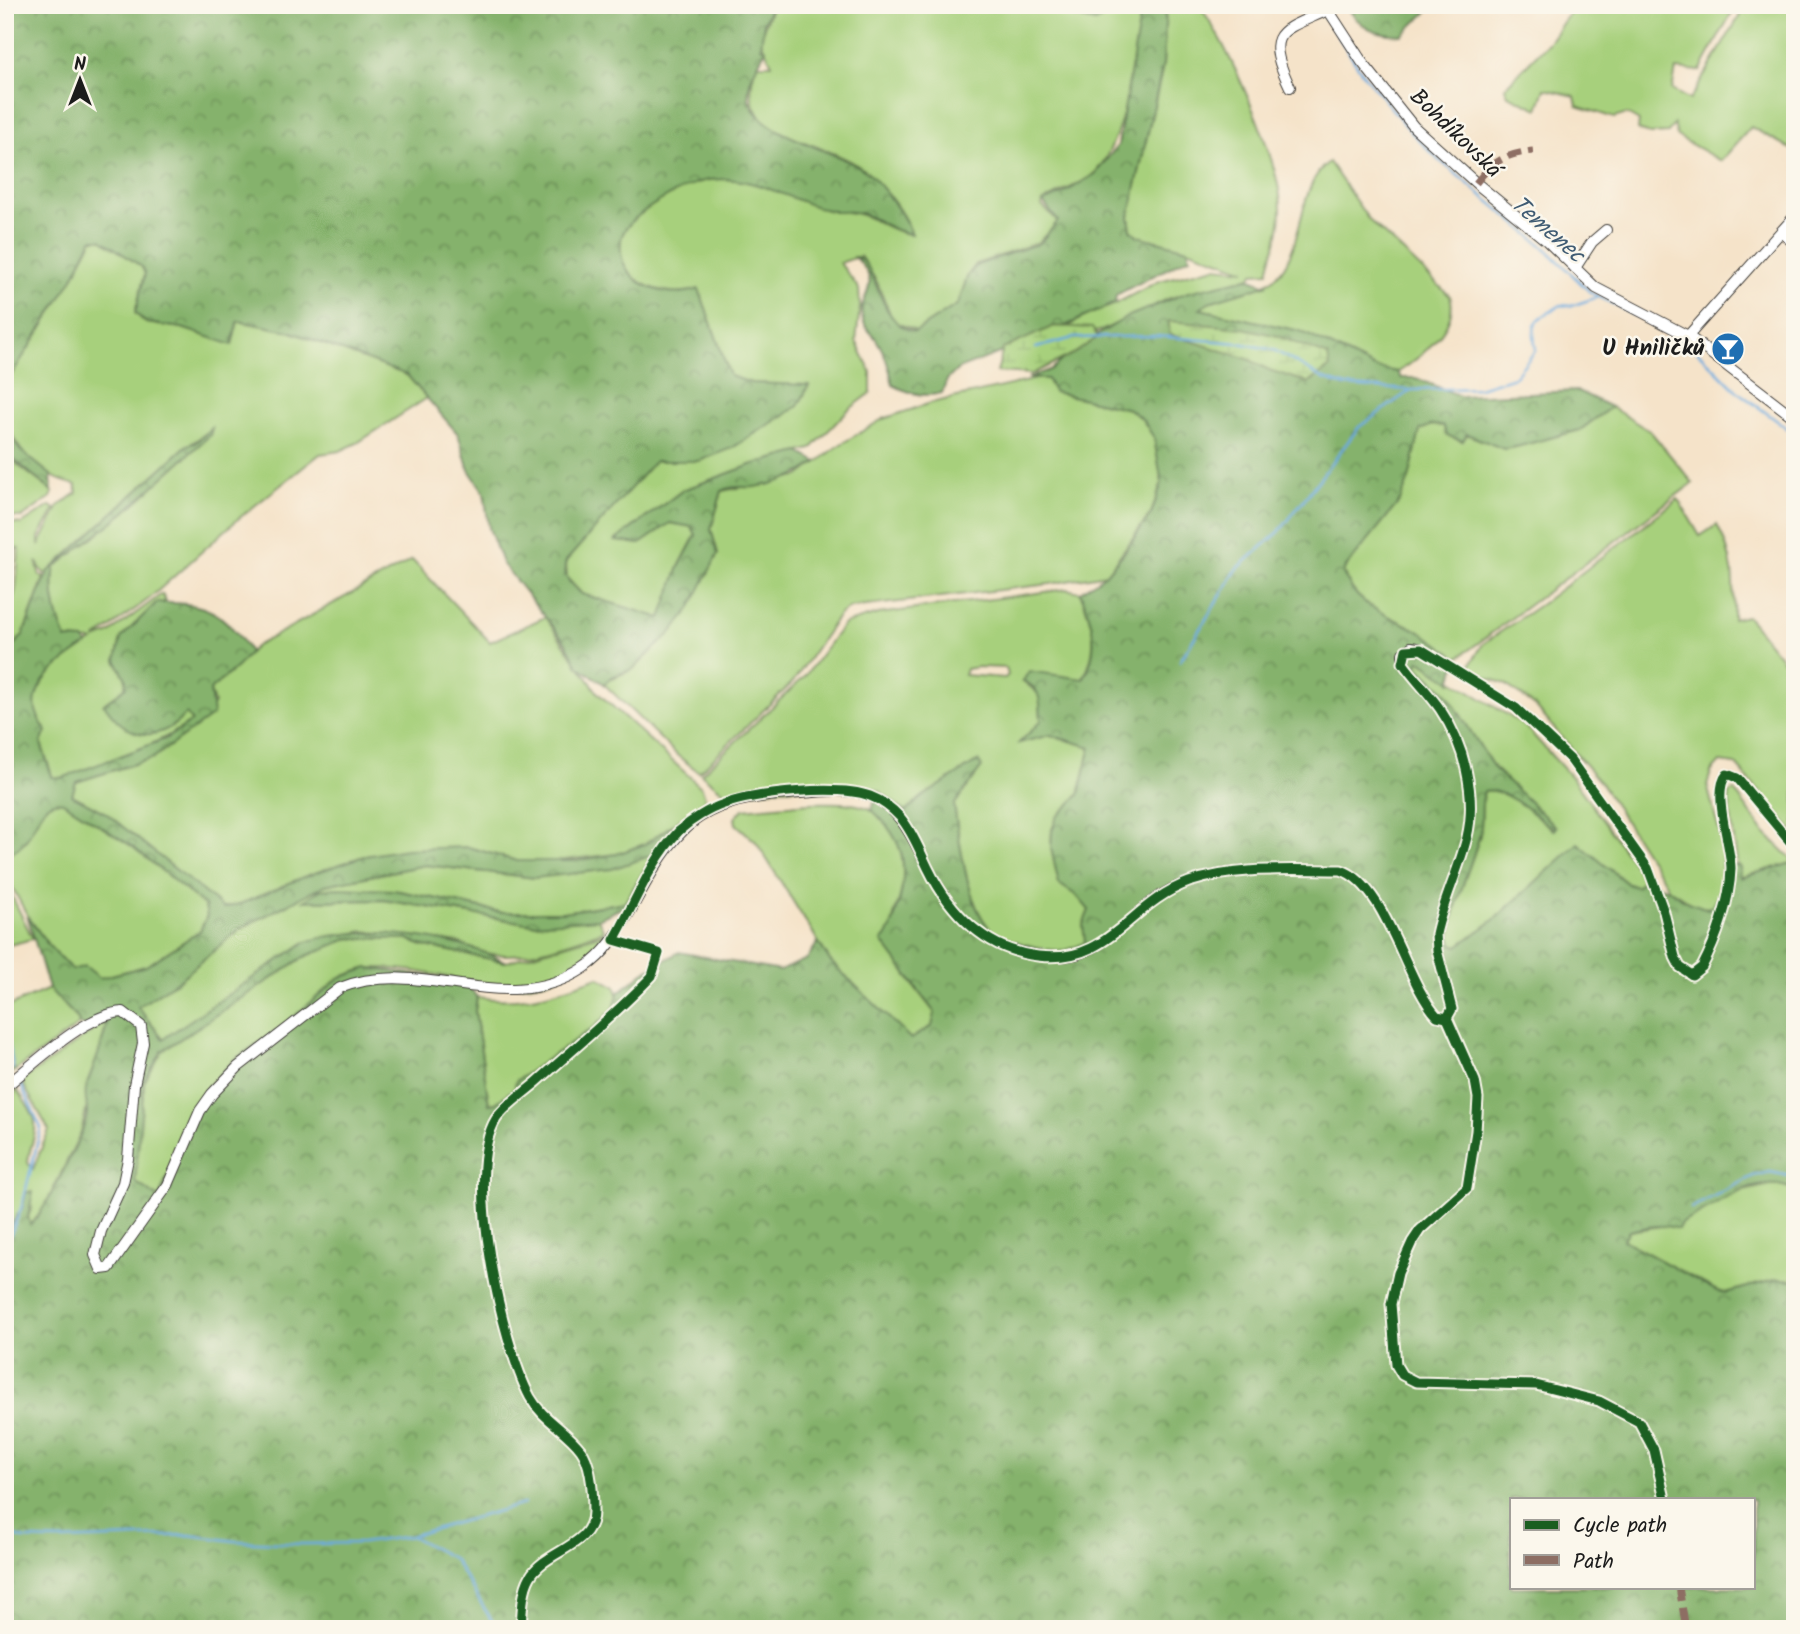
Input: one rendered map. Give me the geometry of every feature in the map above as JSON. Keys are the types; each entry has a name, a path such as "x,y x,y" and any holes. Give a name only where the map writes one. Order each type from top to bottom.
{"street":[{"name":"Bohdíkovská","path":"1290,87 1280,66 1277,49 1282,33 1291,24 1325,10 1414,127 1596,288 1688,336 1795,418"},
{"path":"1688,336 1795,216"},
{"path":"1575,268 1592,242 1606,230"},
{"path":"1782,233 1795,244"},
{"path":"5,1087 88,1024 109,1013 124,1012 141,1026 143,1043 134,1085 128,1158 123,1183 101,1231 95,1255 101,1269 109,1268 168,1185 200,1111 212,1094 238,1067 340,988 358,981 394,978 516,991 570,977 588,965 614,940 656,864 679,831 693,820 722,804 750,797 815,792 849,792 870,796 885,804 900,817 948,905 963,921 993,942 1037,956 1075,956 1094,950 1151,901 1192,881 1257,872 1341,870 1352,873 1371,897 1424,999 1437,1016 1447,1018 1452,1009 1442,975 1436,934 1467,836 1469,793 1463,756 1453,731 1440,708 1403,663 1404,653 1411,648 1421,649 1516,708 1570,759 1648,867 1664,912 1675,957 1685,972 1692,975 1702,967 1728,894 1729,844 1720,786 1727,774 1737,778 1795,848"}],"green space":[{"path":"5,5 772,5 764,21 761,47 766,49 749,85 749,99 755,112 783,133 868,173 893,202 912,234 899,231 863,214 827,210 756,184 726,179 700,182 673,194 645,211 625,231 621,240 621,255 634,278 658,290 686,292 699,289 730,376 751,383 809,385 798,406 732,448 699,461 655,461 566,561 566,576 571,584 582,594 661,618 679,567 696,535 692,527 670,523 640,544 615,541 683,490 754,464 799,452 817,462 772,484 722,491 711,529 718,554 690,609 671,633 633,669 611,677 604,684 578,666 566,643 502,563 489,528 484,492 469,470 458,434 407,375 289,331 238,321 232,345 182,328 146,323 135,313 145,274 142,267 101,239 92,239 72,280 5,385"},
{"path":"772,5 1095,5 1075,10 1077,18 1096,22 1123,5 1142,5 1138,45 1121,121 1102,163 1091,176 1043,202 1042,206 1058,221 1057,224 1037,243 976,264 968,275 958,304 916,331 893,321 877,282 860,256 840,263 859,289 856,341 871,372 871,393 847,411 811,449 754,464 683,490 616,540 640,544 670,523 692,527 696,534 679,567 663,616 658,619 582,594 567,578 566,561 655,460 699,461 732,448 798,406 809,386 751,383 730,376 699,289 686,292 658,290 633,277 621,254 621,238 625,229 644,211 686,187 708,180 732,179 756,183 831,211 868,217 893,229 912,234 888,194 863,169 778,130 763,120 754,106 751,88 757,64 772,64 760,39"},
{"path":"1095,5 1123,5 1096,22 1069,16 1075,10"},
{"path":"1142,5 1166,5 1163,64 1129,217 1131,230 1138,236 1188,249 1190,257 1116,295 1115,303 1041,337 958,369 947,380 942,393 917,394 893,385 882,350 863,320 862,308 870,282 863,267 854,257 862,260 868,268 892,317 902,327 915,332 958,304 968,275 977,265 1040,243 1058,221 1043,202 1095,174 1118,145"},
{"path":"1166,5 1199,5 1224,46 1262,134 1279,189 1281,209 1268,272 1253,273 1251,277 1170,298 1103,330 1095,332 1068,327 1085,315 1111,306 1159,281 1215,267 1245,270 1188,249 1138,236 1131,230 1129,217 1163,66"},
{"path":"1346,5 1442,5 1429,10 1402,35 1370,29 1357,20"},
{"path":"1575,5 1736,5 1700,71 1676,69 1672,90 1690,100 1739,17 1742,5 1795,5 1795,151 1751,127 1721,161 1677,136 1674,124 1668,133 1650,134 1638,130 1639,121 1627,114 1614,118 1577,106 1575,96 1545,89 1538,109 1508,95 1505,87 1549,42"},
{"path":"1329,162 1369,220 1450,296 1452,307 1444,330 1427,350 1397,373 1375,368 1300,331 1200,309 1219,299 1263,285 1281,271 1294,245 1312,183 1319,171"},
{"path":"93,239 101,239 142,267 145,274 135,313 146,323 182,328 232,344 238,321 289,331 407,375 427,398 357,443 340,451 320,454 238,519 150,598 95,639 108,634 162,594 166,602 156,603 121,638 116,660 126,679 125,688 104,704 186,714 192,721 129,754 62,778 53,778 41,743 46,731 37,716 34,704 37,692 51,671 93,641 66,639 55,604 55,567 125,512 210,435 211,430 183,449 48,572 44,574 36,561 40,576 44,577 23,635 5,656 5,624 16,589 19,549 16,548 11,586 5,585 12,551 5,537 5,522 22,524 50,506 55,509 39,537 39,545 59,506 77,493 76,485 45,472 21,450 8,421 5,387"},
{"path":"1248,278 1266,285 1209,302 1200,309 1300,331 1375,368 1398,372 1401,378 1416,378 1460,396 1578,391 1611,407 1580,430 1504,449 1467,434 1463,441 1446,435 1444,426 1432,425 1420,430 1409,479 1400,501 1343,571 1348,584 1365,602 1422,633 1458,658 1451,682 1419,660 1418,666 1447,694 1494,768 1556,827 1554,830 1531,811 1501,793 1484,791 1480,834 1456,906 1452,944 1458,946 1495,919 1578,843 1628,884 1636,887 1643,881 1669,889 1683,900 1708,909 1719,894 1722,862 1740,866 1740,878 1795,862 1795,1190 1779,1185 1750,1188 1681,1223 1678,1229 1660,1226 1642,1228 1629,1231 1623,1240 1725,1293 1778,1279 1795,1280 1795,1629 5,1629 5,1234 22,1208 26,1192 33,1192 28,1217 30,1225 36,1219 71,1155 87,1115 86,1088 107,1022 97,1028 79,1025 78,1019 49,989 27,915 49,946 72,970 85,966 100,978 146,966 200,931 207,916 205,906 133,847 63,802 53,802 46,806 24,842 16,850 5,854 5,656 23,635 48,572 187,445 195,443 212,428 210,435 125,512 55,567 53,586 59,622 66,639 85,640 87,645 49,674 37,694 35,705 46,731 41,743 52,777 62,778 165,739 192,721 186,714 164,731 142,734 122,724 104,704 125,688 126,679 116,660 121,638 156,603 201,607 222,618 232,627 250,652 210,690 213,715 153,758 76,782 72,795 106,813 223,908 243,903 306,876 364,856 406,849 468,847 517,861 575,861 617,854 645,844 674,824 628,905 598,919 533,924 383,900 304,901 320,890 336,888 395,890 500,912 563,912 626,902 653,855 612,869 535,878 425,865 325,885 241,928 179,980 138,1007 163,1039 304,943 326,937 378,933 407,935 461,945 506,962 420,945 408,939 350,938 304,957 162,1051 144,1082 135,1182 159,1198 192,1113 208,1086 235,1059 282,1027 339,978 368,968 465,982 477,997 475,1011 489,1104 496,1103 515,1088 516,1081 594,1027 614,1009 618,993 643,973 679,952 780,971 807,959 818,942 831,962 911,1039 932,1026 935,1013 882,941 896,913 903,869 902,856 892,832 871,809 879,791 905,812 922,797 978,761 982,767 954,805 966,873 977,908 985,922 1003,937 1043,949 1072,949 1085,942 1083,925 1089,910 1077,896 1059,884 1051,848 1052,830 1057,817 1079,795 1091,747 1050,735 1019,743 1041,721 1037,692 1023,681 1029,671 1083,679 1092,657 1093,636 1080,592 1106,574 1123,554 1151,514 1162,483 1154,438 1143,420 1129,409 1054,392 1047,379 1028,378 1052,369 1074,349 1129,316 1188,292"},
{"path":"1169,321 1243,328 1278,336 1328,356 1330,367 1309,383 1269,370 1248,359 1169,334"},
{"path":"1054,326 1092,328 1098,337 1075,353 1032,374 997,372 1003,349"},
{"path":"1047,378 1055,392 1129,409 1143,420 1154,438 1162,483 1151,513 1106,574 1050,584 849,608 839,615 793,682 699,772 678,756 604,684 633,669 650,653 701,585 718,554 711,529 722,491 799,476 841,444 883,419 931,403"},
{"path":"1611,407 1651,432 1693,483 1458,658 1422,633 1375,609 1348,583 1343,570 1409,479 1420,430 1432,425 1445,426 1446,435 1462,441 1466,434 1504,449 1580,430"},
{"path":"5,427 20,450 51,475 52,491 6,453"},
{"path":"5,451 19,466 53,492 51,497 23,517 5,517"},
{"path":"1678,499 1700,536 1717,525 1723,537 1732,571 1733,619 1747,616 1795,675 1795,833 1735,764 1720,762 1711,772 1707,785 1722,842 1723,885 1713,907 1699,908 1669,889 1600,782 1535,706 1505,684 1467,670 1483,644 1541,604"},
{"path":"412,560 490,642 545,617 598,693 702,788 706,800 645,844 617,854 538,863 517,861 468,847 364,856 306,876 243,903 223,908 106,813 72,795 76,782 153,758 214,704 210,690 256,646"},
{"path":"1067,589 1080,592 1093,636 1092,657 1088,668 1082,679 1023,681 1040,695 1041,721 1020,742 1050,735 1091,747 1079,795 1057,817 1052,830 1051,848 1059,884 1077,895 1089,910 1083,925 1086,942 1066,950 1043,949 1003,937 985,922 977,908 966,873 954,805 982,767 978,761 922,797 905,813 879,791 863,786 777,789 734,794 725,793 701,774 804,677 844,624 878,614","holes":["1006,668 1008,675 1005,678 964,675 966,669"]},
{"path":"1419,659 1525,726 1573,779 1637,868 1643,881 1636,887 1628,884 1578,844 1495,919 1458,947 1451,944 1452,921 1480,834 1484,791 1501,793 1511,798 1553,830 1494,768 1447,694 1418,666"},
{"path":"1734,790 1763,831 1795,862 1739,878 1728,794"},
{"path":"51,801 63,802 133,847 205,906 207,916 200,931 146,966 100,978 72,970 49,946 27,915 5,873 5,854 23,844 39,813"},
{"path":"809,803 847,803 868,808 887,822 898,842 903,876 892,923 894,946 902,968 935,1013 933,1025 910,1039 831,962 756,842 736,824 735,818 743,809"},
{"path":"654,855 625,902 563,912 500,912 395,890 369,891 318,901 383,900 533,924 589,917 598,919 604,931 550,948 513,955 495,954 477,951 460,943 364,931 304,943 164,1039 137,1007 179,980 241,928 325,885 425,865 535,878"},
{"path":"5,882 33,939 5,946"},
{"path":"606,933 606,939 579,965 551,980 523,986 494,985 403,969 370,968 339,978 192,1113 159,1198 135,1182 144,1082 162,1051 304,957 350,938 408,939 420,945 506,962"},
{"path":"598,977 616,987 619,1001 614,1009 594,1027 516,1081 515,1088 496,1103 489,1104 475,1011 477,997 509,999 539,996"},
{"path":"49,989 78,1019 79,1025 5,1078 5,1046 8,1070 14,1069 5,1026 5,1008"},
{"path":"107,1021 81,1132 43,1211 31,1225 28,1217 32,1207 22,1208 5,1234 6,1135 12,1099 17,1089 34,1118 35,1129 28,1163 33,1169 49,1130 24,1086 24,1079"},
{"path":"1779,1183 1795,1190 1795,1280 1778,1279 1725,1293 1623,1240 1629,1231 1681,1223 1730,1194"}],"waterway":[{"name":"Temenec","path":"1324,14 1363,74 1411,132 1438,159 1544,247 1591,293 1671,333 1696,350 1738,392 1795,434"},
{"path":"1180,661 1237,569 1280,531 1359,427 1411,390 1479,388 1514,377 1536,350 1534,332 1541,318 1561,305 1571,306 1598,297"},
{"path":"1036,348 1073,338 1156,336 1239,343 1274,350 1324,379 1346,386 1410,390"},
{"path":"5,1022 13,1068"},
{"path":"5,1247 21,1209 41,1128 20,1083"},
{"path":"1691,1208 1753,1176 1770,1172 1795,1177"},
{"path":"413,1535 524,1504"},
{"path":"5,1533 25,1539 189,1535 235,1541 302,1544 362,1543 411,1536 454,1559 497,1629"}],"marked path":[{"path":"1476,183 1500,160 1533,151"},
{"path":"1679,1588 1686,1629"}],"cycle path":[{"path":"1447,1018 1452,1009 1437,950 1436,934 1467,837 1470,821 1469,787 1456,738 1440,709 1403,663 1406,650 1421,649 1516,708 1570,759 1648,868 1664,912 1675,957 1680,967 1692,975 1702,967 1708,956 1718,932 1728,893 1731,869 1721,805 1723,782 1727,774 1737,778 1795,848"},
{"path":"521,1629 524,1595 530,1577 546,1560 585,1533 591,1524 593,1512 592,1488 585,1456 535,1405 519,1372 508,1339 490,1258 485,1216 483,1177 487,1144 496,1119 505,1109 597,1029 652,976 659,953 614,940 660,855 679,831 695,819 724,804 776,793 818,790 856,792 870,796 890,808 905,823 947,900 972,927 1002,946 1038,956 1063,956 1083,951 1118,931 1168,892 1189,882 1245,871 1341,870 1357,879 1371,894 1426,1001 1437,1016 1447,1018"},
{"path":"1447,1018 1475,1081 1478,1098 1476,1131 1467,1188 1420,1230 1398,1273 1391,1304 1396,1365 1402,1375 1416,1382 1536,1385 1599,1401 1639,1422 1654,1450 1665,1498"}],"place":[{"name":"U Hniličků","path":"1728,349"}]}
